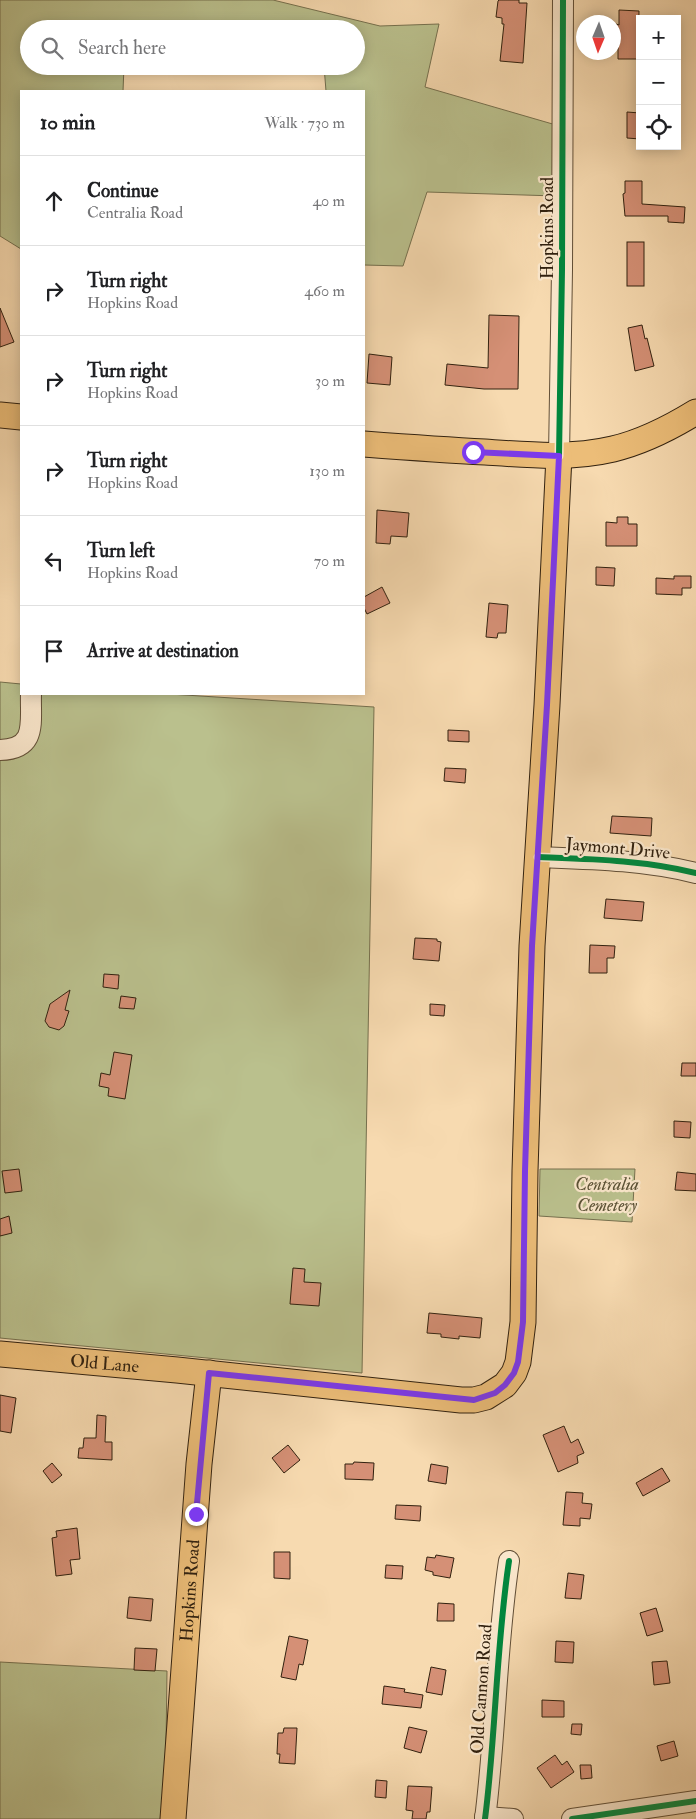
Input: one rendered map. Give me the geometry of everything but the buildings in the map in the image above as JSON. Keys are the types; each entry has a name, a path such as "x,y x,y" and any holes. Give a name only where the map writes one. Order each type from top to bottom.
{"main road":[{"path":"365,444 559,456 587,454 614,449 641,440 667,429 696,412"},
{"path":"0,415 20,417"},
{"name":"Hopkins Road","path":"173,1819 199,1464 209,1373 474,1400 495,1393 505,1385 514,1373 518,1362 523,1322 525,1171 532,946 559,456"},
{"name":"Old Lane","path":"0,1354 209,1373"}],"street":[{"name":"Hopkins Road","path":"559,456 563,0"},
{"path":"0,750 13,750 27,740 30,732 31,695"},
{"name":"Jaymont Drive","path":"538,857 638,862 673,867 696,873"},
{"name":"Old Cannon Road","path":"485,1818 503,1600 508,1561"},
{"path":"572,1819 696,1801"},
{"path":"485,1818 513,1819"}],"green space":[{"path":"0,0 273,0 355,20 20,20 20,75 124,75 123,90 20,90 20,248 0,236"},
{"path":"365,22 380,26 439,24 425,87 556,125 556,196 427,192 403,266 365,265 365,90 326,90 325,75 365,75"},
{"path":"0,682 20,684 20,695 185,695 374,707 362,1373 0,1338"},
{"name":"Centralia Cemetery","path":"540,1169 635,1169 632,1222 539,1216"},
{"path":"0,1662 167,1671 165,1819 0,1819"}],"cycle path":[{"path":"559,456 563,0"},
{"path":"538,857 657,865 696,873"},
{"path":"485,1819 492,1755 501,1626 509,1561"},
{"path":"572,1819 696,1801"}],"route":[{"path":"196,1514 199,1464 209,1373 474,1400 495,1393 505,1385 514,1373 518,1362 523,1322 525,1171 532,946 547,705 559,456 473,452"}]}
